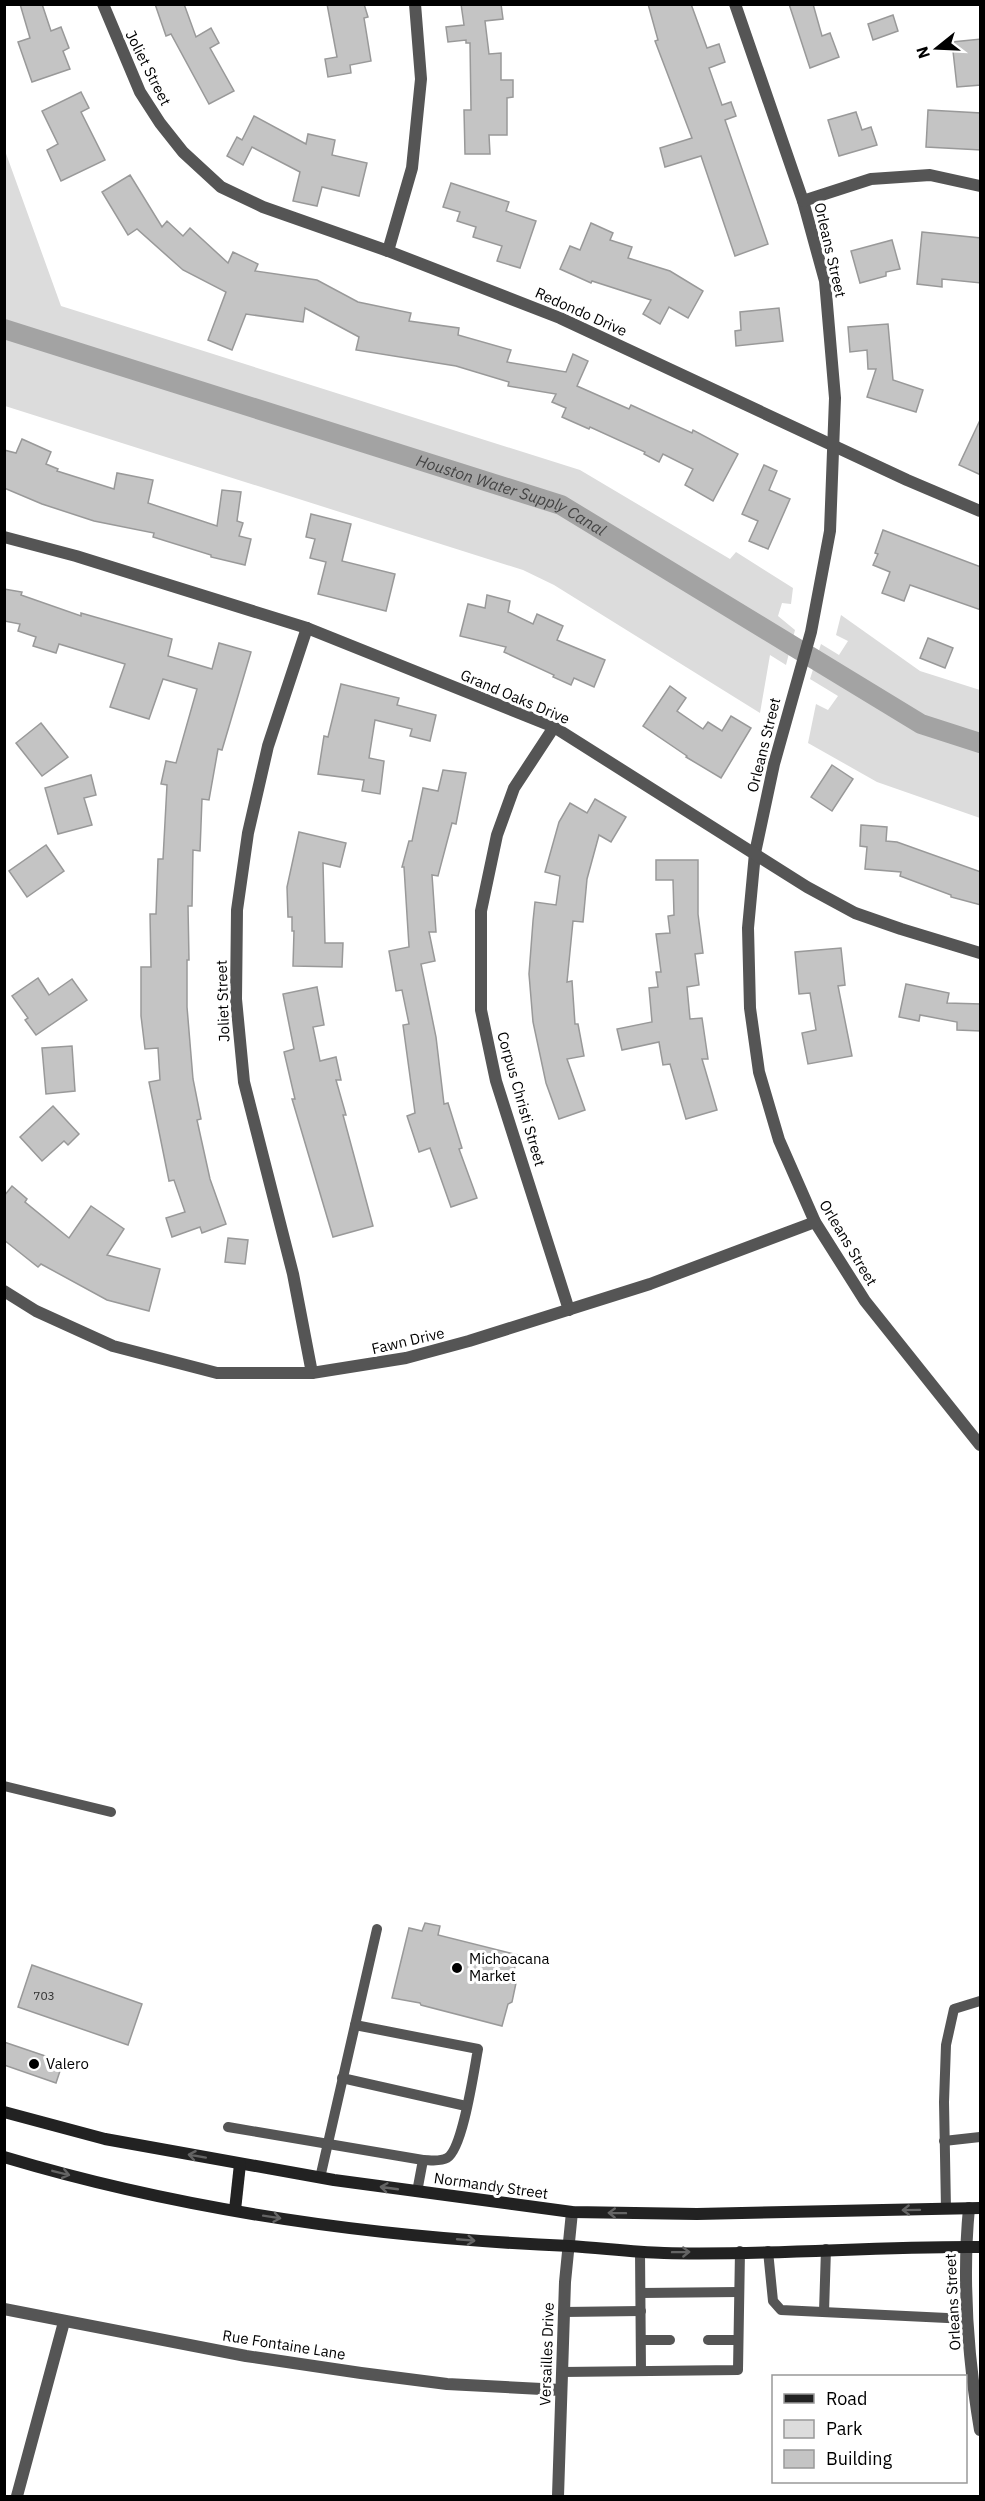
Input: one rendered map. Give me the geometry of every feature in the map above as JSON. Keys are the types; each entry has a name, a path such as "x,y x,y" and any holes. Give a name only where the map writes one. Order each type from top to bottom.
{"main road":[{"name":"Normandy Street","path":"4,2112 105,2139 240,2164 320,2178 572,2212 697,2214 975,2208"},
{"path":"4,2157 53,2172 134,2191 235,2210 406,2236 640,2252 981,2247"},
{"path":"235,2210 240,2164"}],"street":[{"name":"Joliet Street","path":"103,4 140,92 174,141"},
{"path":"388,251 414,157 421,79 415,4"},
{"name":"Orleans Street","path":"735,4 804,201 825,281 835,398 835,446 830,531 811,632 774,764 755,853 748,951 750,1008 759,1071 779,1140 815,1222 865,1301 981,1445"},
{"name":"Redondo Drive","path":"174,141 221,187 263,207 388,251 560,318 981,511"},
{"path":"804,201 872,179 930,175 981,186"},
{"name":"Grand Oaks Drive","path":"4,537 76,556 307,628 554,727 807,887 855,913 901,930 981,953"},
{"name":"Joliet Street","path":"307,628 268,746 248,833 237,910 236,999 244,1082 293,1274 312,1373"},
{"name":"Corpus Christi Street","path":"554,727 514,788 497,835 481,911 481,1010 496,1081 569,1310"},
{"name":"Fawn Drive","path":"4,1291 36,1311 112,1346 217,1373 312,1373 406,1358 569,1310 650,1284 815,1222"},
{"name":"Orleans Street","path":"975,2208 965,2247 968,2319 981,2430"},
{"name":"Versailles Drive","path":"558,2496 564,2312 572,2212"},
{"name":"Rue Fontaine Lane","path":"4,2309 246,2356 361,2373 447,2384 561,2390"},
{"path":"17,2496 64,2322"}],"lane":[{"path":"4,1786 111,1812"},
{"path":"320,2178 377,1929"},
{"path":"946,2209 944,2141 946,2045 954,2009 981,2001"},
{"path":"228,2127 423,2160 436,2161 447,2158 458,2143 478,2049 355,2025"},
{"path":"342,2078 466,2106"},
{"path":"944,2141 981,2137"},
{"path":"417,2192 423,2160"},
{"path":"825,2312 826,2249"},
{"path":"562,2372 738,2370 740,2251"},
{"path":"768,2251 773,2301 781,2310 968,2319"},
{"path":"640,2252 641,2371"},
{"path":"641,2293 739,2292"},
{"path":"564,2312 640,2311"},
{"path":"641,2340 670,2340"},
{"path":"708,2340 738,2340"}],"green space":[{"path":"4,148 61,306 580,470 730,559 736,552 793,588 791,604 782,603 778,616 795,630 786,665 770,655 760,713 554,585 523,570 5,406"},
{"path":"841,615 920,671 980,690 980,818 877,782 808,743 816,704 828,710 838,696 810,679 821,644 839,655 848,641 836,635"}],"building":[{"path":"20,4 42,4 51,31 61,27 69,48 63,51 70,69 32,82 18,42 30,38"},
{"path":"155,4 184,4 196,37 211,28 219,43 210,48 234,91 209,104 171,34 166,36"},
{"path":"327,4 364,4 368,17 364,18 371,61 350,65 351,73 328,77 325,59 337,57"},
{"path":"461,4 501,4 503,19 485,21 489,54 501,53 501,80 513,80 513,97 507,98 507,135 489,135 490,154 465,154 464,110 471,110 470,43 466,43 466,40 448,42 446,27 464,25"},
{"path":"648,4 691,4 707,48 719,44 725,62 709,68 722,105 731,102 736,116 725,120 768,244 735,256 701,156 665,167 660,148 692,138 655,41 658,40"},
{"path":"789,4 813,4 822,36 830,33 839,57 810,68"},
{"path":"893,15 898,31 873,40 868,24"},
{"path":"981,39 981,85 957,87 952,42"},
{"path":"81,92 89,108 81,112 105,160 61,181 47,150 58,144 42,111"},
{"path":"928,110 981,113 981,150 926,147"},
{"path":"856,112 862,130 871,127 877,145 839,156 828,120"},
{"path":"254,116 306,144 308,134 335,140 332,155 367,163 359,196 322,187 317,206 293,201 300,172 252,147 243,165 227,156 237,137 242,140"},
{"path":"130,175 162,227 167,221 183,236 190,228 228,263 233,252 258,264 255,271 317,280 358,302 411,313 409,321 459,328 458,335 511,350 507,362 566,372 573,354 588,361 577,386 629,409 631,405 692,433 693,430 738,454 713,501 685,485 693,469 663,454 659,462 644,454 645,452 562,417 566,408 552,402 556,394 508,386 509,382 456,366 356,350 359,337 305,308 303,322 246,314 232,350 208,340 226,292 183,270 137,229 128,235 102,192"},
{"path":"451,183 509,202 506,211 536,221 520,268 497,261 502,246 473,237 476,227 457,221 460,212 443,207"},
{"path":"591,223 613,233 610,240 632,247 628,258 670,271 703,291 688,318 669,307 660,324 643,314 651,300 592,281 591,283 560,269 570,246 580,250"},
{"path":"922,232 981,238 981,283 942,279 942,287 917,284"},
{"path":"892,240 900,269 886,272 886,276 860,283 851,251"},
{"path":"779,308 783,341 736,346 735,331 741,330 740,312"},
{"path":"888,324 893,380 923,390 916,412 867,397 876,369 868,369 867,350 850,352 848,327"},
{"path":"981,418 981,475 959,465"},
{"path":"22,439 51,452 46,464 58,469 57,471 114,489 117,473 153,480 148,503 217,526 222,490 241,492 237,521 243,523 239,536 251,539 245,565 211,557 211,555 153,537 154,533 94,521 42,504 4,488 4,450 16,453"},
{"path":"764,465 777,471 769,490 790,499 768,549 749,541 758,521 742,514"},
{"path":"311,514 351,524 342,561 395,574 386,611 318,594 326,562 310,558 315,539 306,537"},
{"path":"883,530 981,567 981,610 910,585 904,601 882,593 890,572 873,565"},
{"path":"4,589 22,592 21,595 81,616 81,613 172,639 168,656 212,669 219,643 251,652 222,750 218,749 209,800 202,799 200,851 193,850 192,906 188,906 187,1007 193,1079 201,1119 197,1120 210,1179 226,1224 202,1233 200,1227 172,1237 166,1218 185,1212 174,1180 169,1181 149,1082 160,1080 158,1048 145,1049 141,1016 141,967 151,967 150,914 156,914 158,859 163,859 167,785 161,784 166,761 176,763 197,689 163,679 149,719 110,707 125,664 59,644 56,653 33,646 36,637 18,631 20,624 4,621"},
{"path":"487,595 510,601 508,612 533,624 537,614 563,626 557,640 605,660 594,687 574,678 571,685 504,652 506,647 460,636 468,604 485,608"},
{"path":"928,638 953,648 945,668 920,658"},
{"path":"341,684 399,698 397,705 436,715 430,741 410,736 412,729 375,720 369,758 384,761 380,794 362,791 364,780 318,774 324,736 328,737"},
{"path":"670,686 686,698 677,711 703,729 708,722 722,731 731,716 751,728 721,778 686,757 643,726"},
{"path":"41,723 68,757 42,776 16,743"},
{"path":"832,765 853,779 832,811 811,797"},
{"path":"443,770 466,773 456,824 452,823 438,876 432,875 436,932 429,932 435,961 421,964 436,1037 444,1104 448,1103 462,1148 459,1149 477,1198 451,1207 430,1148 419,1152 407,1116 415,1113 403,1025 409,1024 402,990 396,991 389,951 409,947 404,867 402,867 409,841 412,841 423,788 438,791"},
{"path":"91,775 96,795 84,798 92,825 58,834 45,788"},
{"path":"595,799 626,817 611,842 599,835 587,879 583,922 573,921 567,982 572,981 575,1024 578,1024 584,1056 567,1059 585,1110 559,1119 546,1083 533,1022 529,974 535,902 556,905 560,876 545,872 559,822 570,803 587,813"},
{"path":"861,825 887,827 886,841 897,842 981,872 981,905 951,897 951,895 900,876 901,872 865,869 867,847 860,846"},
{"path":"299,832 346,843 340,867 323,863 325,943 343,943 342,967 293,966 294,931 292,931 292,917 288,917 287,887"},
{"path":"46,845 64,871 27,897 9,871"},
{"path":"656,860 698,860 698,914 703,953 695,954 699,985 687,987 690,1019 702,1018 708,1059 702,1059 717,1110 686,1119 670,1064 663,1065 659,1042 622,1050 617,1029 652,1022 649,988 658,987 656,972 661,972 656,934 670,933 668,916 674,915 673,880 656,880"},
{"path":"841,948 845,985 838,986 852,1056 808,1064 802,1033 816,1030 810,993 799,994 795,952"},
{"path":"38,978 49,995 72,979 87,1000 36,1035 25,1020 28,1018 12,996"},
{"path":"906,984 949,993 947,1003 981,1004 981,1031 957,1030 957,1022 920,1015 919,1021 899,1017"},
{"path":"317,987 324,1025 313,1027 320,1061 336,1057 341,1080 336,1080 346,1115 343,1115 373,1226 333,1237 292,1099 295,1099 284,1052 294,1049 283,994"},
{"path":"72,1046 75,1091 46,1094 42,1048"},
{"path":"53,1106 79,1134 68,1145 64,1141 42,1161 20,1137"},
{"path":"12,1186 27,1199 25,1202 69,1238 91,1206 124,1229 107,1255 160,1269 149,1311 107,1300 41,1264 38,1267 4,1240 4,1196"},
{"path":"228,1238 248,1240 245,1264 225,1262"},
{"name":"Michoacana Market","path":"425,1923 440,1926 438,1935 518,1955 511,1982 516,1983 512,2002 508,2004 502,2026 420,2003 392,1998 409,1928 422,1931"},
{"path":"32,1965 142,2004 128,2045 18,2007"},
{"name":"Valero","path":"4,2042 63,2062 56,2083 4,2065"}],"waterway":[{"name":"Houston Water Supply Canal","path":"4,329 561,505 921,724 980,743"}],"place":[{"name":"Michoacana Market","path":"457,1968"},
{"name":"Valero","path":"34,2064"}]}
